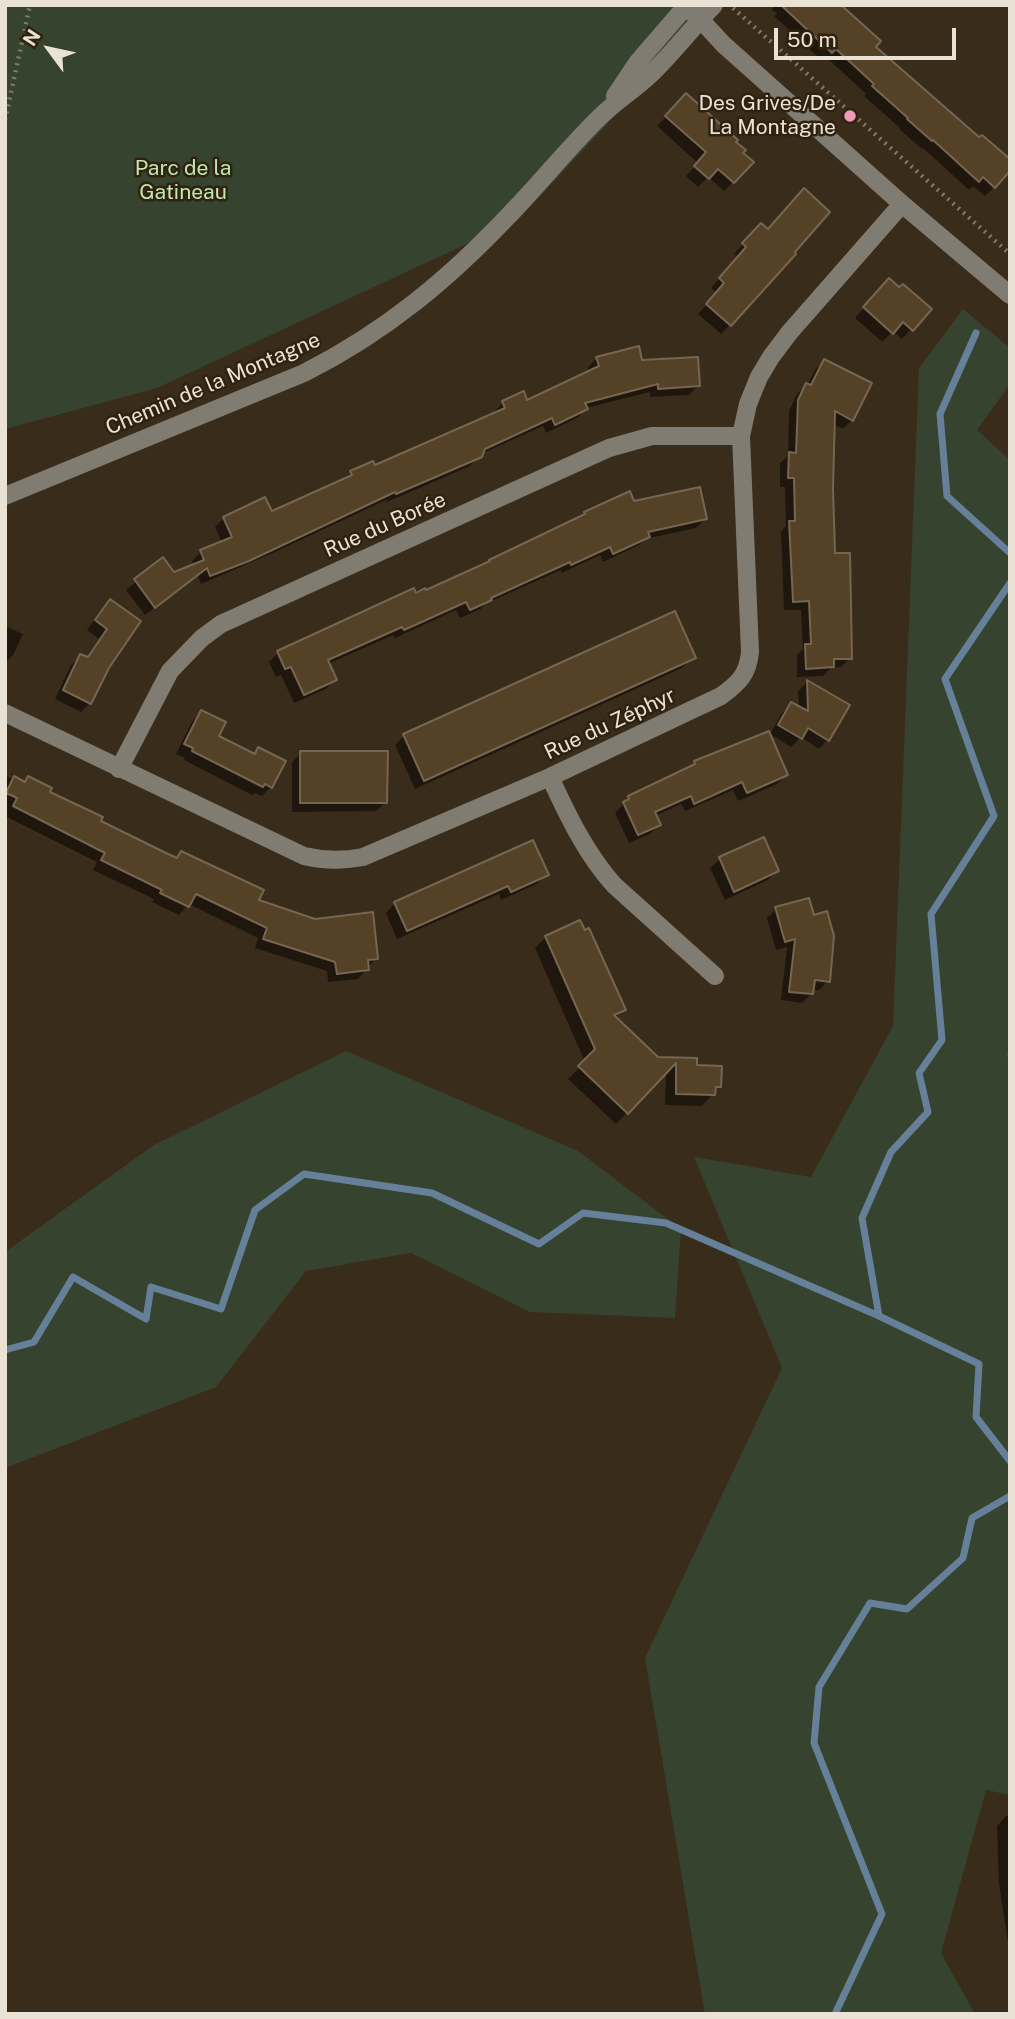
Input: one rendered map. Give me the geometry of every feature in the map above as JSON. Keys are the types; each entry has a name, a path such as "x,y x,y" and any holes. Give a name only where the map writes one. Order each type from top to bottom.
{"street":[{"name":"Chemin de la Montagne","path":"5,496 304,373 383,327 471,253 604,113 649,76 714,5"},
{"name":"Chemin de la Montagne","path":"604,113 637,63 686,6"},
{"path":"686,6 723,44 902,204 1010,295"},
{"name":"Rue du Zéphyr","path":"5,713 304,856 340,861 363,857 550,777 722,696 743,679 749,666 741,436 748,404 771,357 902,204"},
{"name":"Rue du Borée","path":"119,769 170,671 202,638 221,624 609,448 652,436 741,436"},
{"path":"550,777 568,815 600,869 614,885 715,976"}],"path":[{"path":"5,120 30,5"},
{"path":"730,5 1010,254"},
{"path":"1010,1055 1010,1062"}],"green space":[{"name":"Parc de la Gatineau","path":"5,5 718,5 518,220 157,388 5,429"},
{"path":"963,309 1010,348 1010,384 977,430 1010,460 1010,1795 986,1790 941,1953 975,2014 705,2014 645,1658 782,1368 694,1157 811,1177 893,1026 919,368"},
{"path":"346,1051 578,1151 681,1229 675,1318 530,1312 411,1253 306,1271 216,1387 5,1468 5,1252 154,1145"}],"building":[{"path":"781,5 841,5 881,41 876,47 979,137 982,135 1010,159 1010,171 995,188 983,177 979,182 907,119 836,49 832,53"},
{"path":"686,93 738,140 736,142 746,150 743,153 754,162 734,183 718,169 709,179 694,166 706,152 665,116"},
{"path":"804,188 830,212 731,326 706,304 724,283 719,278 746,247 742,243 761,223 768,229"},
{"path":"889,278 899,287 903,284 932,309 913,331 903,322 893,334 863,307"},
{"path":"639,346 642,360 698,357 700,386 658,389 658,384 585,403 588,409 555,425 552,418 485,449 482,457 396,494 395,492 249,561 210,576 207,568 155,608 134,579 163,557 174,572 204,560 200,550 232,537 223,517 265,497 272,511 352,475 350,471 373,461 375,465 505,408 502,401 524,391 527,400 599,366 596,357"},
{"path":"824,359 872,383 853,421 835,411 835,553 850,553 852,659 834,659 834,667 806,669 805,644 811,644 809,601 793,602 789,521 795,521 794,478 788,478 789,452 796,453 798,400 806,383 811,385"},
{"path":"700,487 707,519 648,532 650,537 613,554 610,547 571,565 570,562 470,610 466,602 404,630 402,627 328,660 337,680 304,695 291,667 285,669 277,651 414,588 416,593 425,588 426,590 490,561 630,491 634,501"},
{"path":"110,599 141,621 109,668 91,704 63,690 80,654 88,657 107,629 95,620"},
{"path":"675,611 696,658 424,781 403,734"},
{"path":"807,680 850,705 829,741 808,728 802,739 778,725 791,702 808,711"},
{"path":"201,710 226,722 219,736 255,754 258,747 286,761 272,788 265,784 263,787 192,751 193,748 184,744"},
{"path":"769,731 788,775 747,793 742,782 694,804 691,796 655,812 661,825 638,835 623,802 629,799 628,796 695,764 694,761"},
{"path":"300,751 388,751 387,803 300,803"},
{"path":"14,776 25,782 28,776 52,788 50,792 103,817 101,821 168,854 177,858 181,851 264,890 259,900 315,919 373,912 378,959 368,960 369,970 337,974 335,962 263,939 267,928 196,894 189,907 160,893 162,890 101,860 105,853 13,806 17,798 6,793"},
{"path":"764,837 779,871 734,892 719,857"},
{"path":"533,840 549,875 511,892 508,886 407,931 394,902"},
{"path":"809,898 814,915 827,911 834,936 830,982 815,980 813,994 789,992 795,939 785,942 775,907"},
{"path":"580,920 585,930 589,928 626,1010 614,1015 658,1057 697,1058 697,1065 722,1066 721,1087 716,1087 715,1095 676,1094 676,1063 628,1114 578,1066 595,1049 545,936"}],"waterway":[{"path":"976,333 940,414 947,496 1010,553"},
{"path":"879,1316 862,1218 891,1152 928,1112 919,1073 942,1040 931,914 994,816 945,679 1010,583"},
{"path":"5,1350 34,1342 73,1277 146,1319 151,1287 221,1309 255,1210 304,1174 432,1193 539,1244 583,1213 666,1223 879,1316 979,1364 976,1417 1010,1461"},
{"path":"835,2014 882,1914 814,1743 819,1687 870,1603 907,1609 963,1558 972,1518 1010,1496"}],"place":[{"name":"Des Grives/De La Montagne","path":"850,116"}]}
